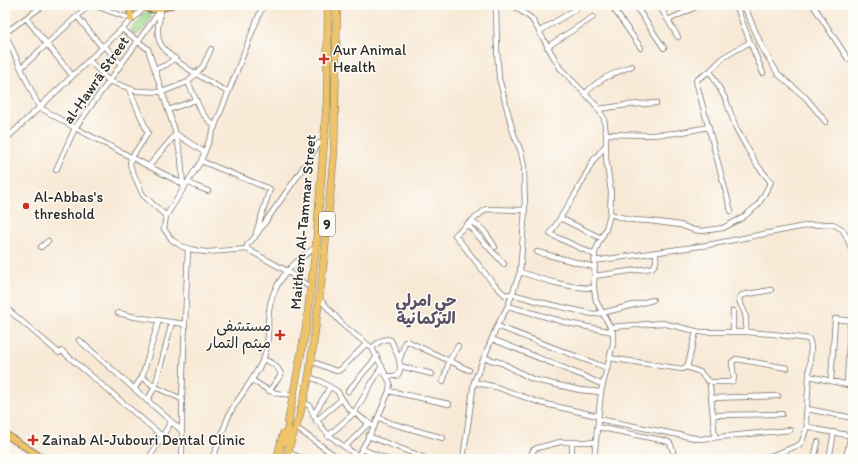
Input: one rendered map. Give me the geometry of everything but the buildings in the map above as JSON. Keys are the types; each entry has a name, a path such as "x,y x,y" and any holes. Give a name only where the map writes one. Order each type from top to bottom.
{"highway":[{"name":"Maithem Al-Tammar Street","path":"289,440 289,417 306,328 316,247 327,96 328,5"},
{"name":"Maithem Al-Tammar Street","path":"289,440 299,418 309,377 332,182 337,5"},
{"path":"322,165 327,169 333,166"},
{"path":"321,182 322,178 326,177 332,182"},
{"path":"308,315 310,318 316,317"},
{"path":"306,328 307,326 312,325 315,329"},
{"path":"277,459 283,433 289,417"},
{"path":"290,457 298,429 299,418"},
{"name":"9","path":"289,440 290,457"},
{"name":"9","path":"282,459 289,440"}],"main road":[{"path":"130,5 132,20"},
{"path":"155,5 162,8"},
{"path":"143,6 153,10 172,5"},
{"path":"5,434 44,459"}],"street":[{"path":"44,5 5,33 39,107 75,128 185,185 195,186 208,191"},
{"path":"21,68 89,5"},
{"path":"93,5 132,20"},
{"path":"158,24 164,13 172,5"},
{"path":"463,459 474,382 497,326 508,306 520,272 525,210 524,167 521,152 513,132 500,78 497,50 496,5"},
{"path":"513,5 528,15 540,31 547,47 560,68 599,109 604,118 606,158 611,192 610,214 606,229 595,255 594,288 596,301 612,330 613,344 601,392 594,459"},
{"path":"611,5 641,48"},
{"path":"637,5 664,48"},
{"path":"659,5 678,37"},
{"path":"668,20 700,5"},
{"path":"736,5 763,73"},
{"path":"744,5 762,47 778,74 806,98 826,122"},
{"path":"813,5 848,59"},
{"path":"5,140 72,75 132,20 143,6"},
{"path":"262,6 201,162 166,216 164,229 172,240 188,248 207,252 247,249 287,271 311,288"},
{"path":"540,31 582,6"},
{"path":"162,8 158,24 158,33 161,46 196,75 228,92"},
{"name":"al-Ḥawrā Street","path":"56,170 75,128 162,8"},
{"path":"77,16 121,64"},
{"path":"547,47 593,17"},
{"path":"26,18 72,75"},
{"path":"122,29 148,49 176,134 185,185"},
{"path":"144,33 151,29 158,33"},
{"path":"731,211 696,81 710,71 724,57 750,42"},
{"path":"89,60 109,81 129,89 144,92 162,92 188,82 196,75 203,66 211,49"},
{"path":"155,69 166,65 175,58"},
{"path":"585,94 593,85 603,78 632,66"},
{"path":"610,214 624,219 680,225 702,231 723,228 742,218 758,205 772,182 757,165 747,148 736,128 726,100 710,71"},
{"path":"188,82 202,113 215,127"},
{"path":"129,89 148,133 132,158 130,163 131,168 143,195 166,216"},
{"path":"168,110 196,100"},
{"path":"599,109 656,103"},
{"path":"606,134 664,134 709,127"},
{"path":"149,166 176,134"},
{"path":"176,134 204,152"},
{"path":"247,249 247,245 254,238 301,172 318,144 324,145"},
{"path":"595,255 550,234 576,193 593,161 606,145"},
{"path":"201,162 270,189 254,238"},
{"path":"525,210 486,209 455,235 492,282 505,295 512,294 593,314 653,300"},
{"path":"560,218 601,238"},
{"path":"468,223 480,226 495,247"},
{"path":"468,223 504,264"},
{"path":"594,261 714,244 810,225 834,224 842,229 847,237 851,249"},
{"path":"41,247 48,241"},
{"path":"211,459 216,452 231,412 252,380 266,352 268,341 268,311 277,286 287,271 304,255 316,247"},
{"path":"182,459 182,399 188,248"},
{"path":"537,252 594,268"},
{"path":"594,276 651,268 657,262 656,253"},
{"path":"520,272 566,286 594,288"},
{"path":"746,332 745,313 739,298 742,295 771,290"},
{"path":"319,298 344,326 372,348 390,383 389,391 378,417 372,425 346,447"},
{"path":"508,306 568,323 612,330 662,323 696,332 746,332 809,339 812,346 807,426 802,442 763,459"},
{"path":"5,307 162,436"},
{"path":"733,311 733,332"},
{"path":"118,313 185,324"},
{"path":"831,381 835,319 852,320 847,385"},
{"path":"134,389 142,377 159,320"},
{"path":"147,401 155,387 172,322"},
{"path":"497,326 606,368"},
{"path":"686,367 696,332"},
{"path":"372,348 382,340 389,339 399,360 400,372 397,376 387,376"},
{"path":"79,340 182,431"},
{"path":"492,340 586,376 603,385"},
{"path":"399,360 405,342 407,341 469,370"},
{"path":"311,361 336,371 366,344"},
{"path":"443,382 450,361 458,346"},
{"path":"348,391 377,357"},
{"path":"485,358 502,363 532,379 580,390 601,392"},
{"path":"609,358 676,369 686,367 700,372 707,380 712,382 733,381 732,362 736,359 787,368"},
{"path":"263,359 274,364 281,372 281,375 269,391"},
{"path":"328,436 354,412 382,366"},
{"path":"400,366 432,374"},
{"path":"809,376 853,386"},
{"path":"142,377 155,387 182,399"},
{"path":"309,377 337,391 348,408 372,425"},
{"path":"252,380 269,391 278,394 294,394"},
{"path":"474,382 496,387 541,403 598,418 700,439 790,430"},
{"path":"710,386 715,437"},
{"path":"313,416 330,387"},
{"path":"389,391 449,404"},
{"path":"711,398 778,396"},
{"path":"316,421 342,399"},
{"path":"302,403 309,405 316,421 328,436 346,447 358,457 372,425"},
{"path":"807,409 853,418"},
{"path":"713,415 782,414"},
{"path":"378,417 390,423 443,438"},
{"path":"151,455 171,422"},
{"path":"846,459 852,435 853,422"},
{"path":"807,426 814,429 852,435"},
{"path":"597,428 666,441 670,443 673,451"},
{"path":"298,429 338,458"},
{"path":"829,459 834,432"},
{"path":"368,436 423,457"},
{"path":"531,459 533,450 537,448 560,442 596,442"},
{"path":"565,459 572,456 572,442"},
{"path":"814,459 818,442"},
{"path":"362,449 386,459"},
{"path":"290,457 303,459"}],"green space":[{"path":"148,11 151,12 151,15 148,22 143,30 134,35 132,33 132,28 142,18 142,15"}],"place":[{"name":"Aur Animal Health","path":"324,59"},
{"name":"Al-Abbas's threshold","path":"26,206"},
{"name":"مستشفى ميثم التمار","path":"280,335"},
{"name":"Zainab Al-Jubouri Dental Clinic","path":"33,440"}],"district":[{"name":"حي امرلي التركمانية","path":"426,309"}]}
